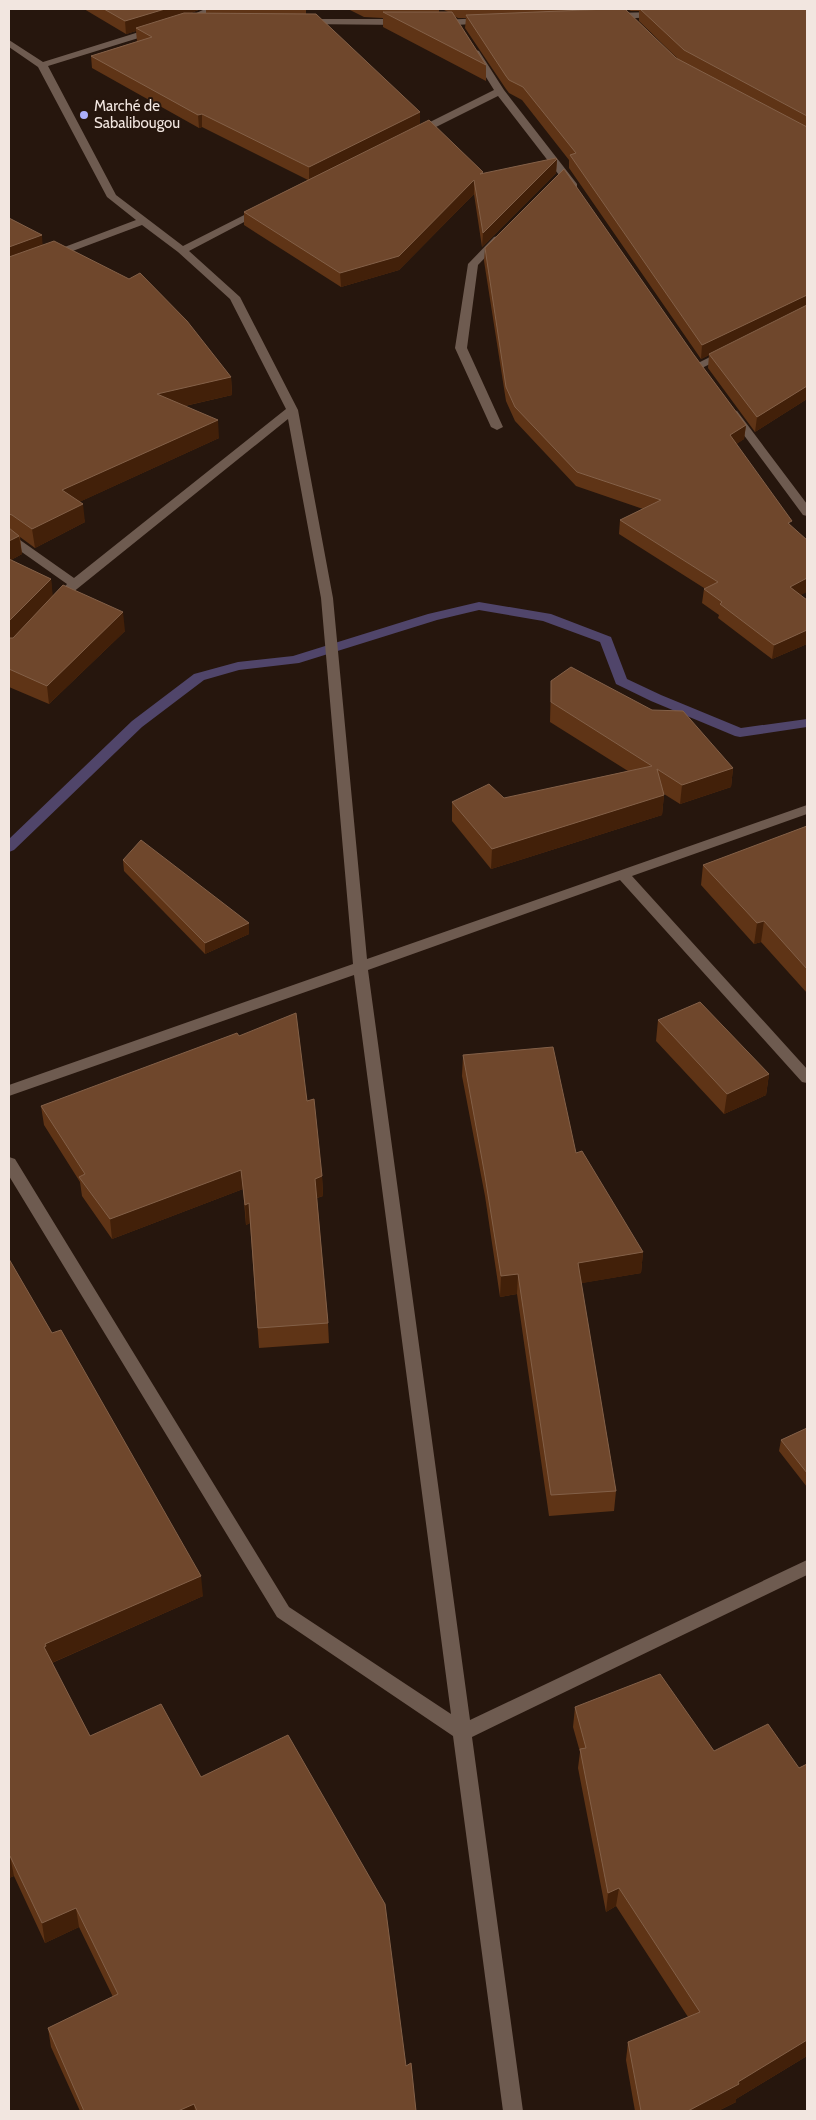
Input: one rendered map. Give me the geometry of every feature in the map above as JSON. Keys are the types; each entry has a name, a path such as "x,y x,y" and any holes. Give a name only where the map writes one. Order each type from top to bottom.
{"street":[{"path":"42,65 174,24 212,9"},
{"path":"598,17 625,12 664,15"},
{"path":"625,12 639,28"},
{"path":"441,13 458,26"},
{"path":"300,22 422,22 458,26 494,21"},
{"path":"174,24 212,22"},
{"path":"9,43 42,65 112,197 182,250 235,297 292,410 327,598 360,967 513,2111"},
{"path":"471,45 500,91 561,176 581,197"},
{"path":"403,140 500,91"},
{"path":"182,250 270,206"},
{"path":"35,261 142,221"},
{"path":"497,427 462,348 473,264 508,229"},
{"path":"698,366 740,345"},
{"path":"727,404 807,512"},
{"path":"61,598 74,584 292,410"},
{"path":"9,538 74,584"},
{"path":"9,1091 807,809"},
{"path":"622,874 807,1078"},
{"path":"9,1163 283,1612 462,1732"},
{"path":"462,1732 807,1567"}],"building":[{"path":"104,9 165,9 125,21"},
{"path":"625,9 676,58 807,127 807,295 702,345 570,155 576,153 523,87 509,80 466,15"},
{"path":"640,9 807,9 807,116 684,50"},
{"path":"383,12 452,12 486,65"},
{"path":"184,13 316,14 420,112 309,167 202,114 198,115 91,56 152,37 136,28"},
{"path":"429,120 483,172 480,174 557,159 483,233 474,180 399,256 340,273 244,212"},
{"path":"564,169 694,355 746,425 730,435 792,521 788,523 807,540 807,578 790,587 807,600 807,630 774,645 720,604 722,602 704,589 718,582 620,520 661,500 577,472 515,407 506,387 485,248"},
{"path":"9,218 42,235 9,247"},
{"path":"54,241 129,279 140,273 187,321 231,377 157,394 218,420 62,490 83,504 32,529 9,514 9,257"},
{"path":"807,305 807,386 757,417 709,354"},
{"path":"9,528 19,536 9,541"},
{"path":"9,559 51,579 9,621"},
{"path":"63,585 123,612 47,686 9,669 9,638 13,638"},
{"path":"571,667 652,710 683,711 733,768 682,785 657,769 664,795 492,849 452,802 489,784 504,798 652,766 551,702 551,681"},
{"path":"807,826 807,969 764,921 757,923 703,865"},
{"path":"141,840 249,923 205,943 123,860"},
{"path":"700,1002 769,1074 727,1094 658,1020"},
{"path":"296,1013 307,1101 314,1099 322,1176 315,1179 328,1323 258,1328 249,1203 245,1205 241,1170 110,1219 79,1177 85,1174 41,1106 237,1033 239,1036"},
{"path":"553,1047 576,1153 582,1151 643,1252 578,1263 616,1491 551,1495 518,1274 501,1276 463,1055"},
{"path":"9,1259 52,1333 61,1330 201,1576 45,1644 46,1646 44,1647 90,1736 161,1704 201,1777 288,1735 385,1904 406,2066 411,2063 416,2111 197,2111 194,2104 178,2111 84,2111 48,2028 118,1994 76,1908 42,1923 9,1856"},
{"path":"807,1428 807,1473 781,1440"},
{"path":"660,1674 714,1751 768,1724 799,1768 807,1764 807,2040 738,2082 739,2084 688,2111 641,2111 628,2042 700,2012 619,1888 608,1893 580,1749 586,1748 575,1707"}],"waterway":[{"path":"9,847 137,724 199,677 238,666 294,660 433,617 479,606 546,617 606,640 621,681 656,698 740,733 807,723"}],"place":[{"name":"Marché de Sabalibougou","path":"84,115"}]}
